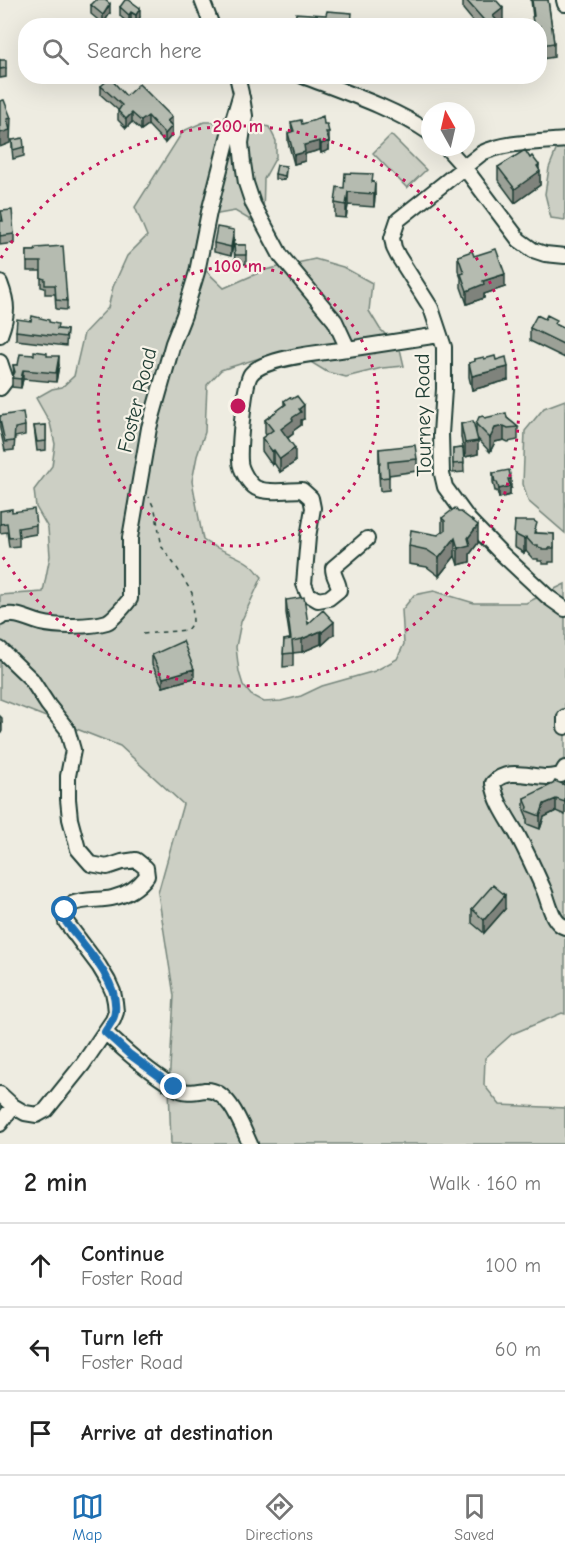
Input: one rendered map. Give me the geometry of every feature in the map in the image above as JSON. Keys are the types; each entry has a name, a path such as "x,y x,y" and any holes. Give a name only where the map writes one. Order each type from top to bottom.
{"street":[{"path":"202,0 209,18"},
{"path":"241,84 245,116 241,143 246,183 253,204 281,256 335,321 348,349"},
{"name":"Foster Road","path":"0,616 10,614 57,626 81,626 108,621 130,599 130,538 149,428 172,343 184,315 197,272 209,212 241,84"},
{"path":"323,84 379,107 421,128"},
{"path":"439,335 431,308 394,248 392,238 398,220 482,153 495,147 565,140"},
{"path":"454,156 519,240 533,250 565,256"},
{"path":"0,283 6,311 6,319 0,335"},
{"name":"Tourney Road","path":"367,539 333,568 333,576 339,584 339,590 329,598 318,600 308,594 304,584 313,508 311,498 302,490 270,491 256,488 240,463 245,393 250,375 261,366 280,360 439,335 444,347 441,434 442,474 445,487 469,520 500,552 548,597 565,609"},
{"path":"0,362 3,384"},
{"path":"0,650 31,679 67,729 73,750 68,799 70,819 78,849 91,864 107,867 136,860 146,868 147,876 140,886 132,891 113,898 71,903 65,910 66,922 99,966 113,992 116,1012 105,1032 46,1110 36,1115 25,1113 0,1094"},
{"path":"565,717 565,727"},
{"path":"565,768 561,775 547,777 509,774 499,777 493,783 494,793 518,836 555,920 560,926 565,927"},
{"path":"105,1032 129,1054 174,1087 191,1093 208,1090 216,1092 236,1113 250,1144"},
{"path":"0,1124 13,1106"}],"path":[{"path":"141,480 155,510 162,547 192,593 193,622 187,630 143,634"}],"shaded area":[{"path":"204,122 249,122 269,127 276,141 276,157 264,179 263,218 257,224 235,211 207,216 195,240 200,265 224,288 265,270 315,259 343,267 372,283 369,311 380,329 400,349 404,366 382,368 346,377 327,372 296,353 263,357 221,370 207,385 205,432 192,481 203,540 246,562 262,577 241,622 236,647 243,685 251,695 264,702 281,701 301,696 322,686 375,671 397,659 404,644 402,610 414,595 434,591 474,603 526,603 565,584 565,1014 562,1013 512,1034 485,1058 484,1085 500,1105 565,1108 565,1144 171,1144 169,1087 174,996 158,893 183,804 120,746 0,699 0,595 43,592 50,556 48,528 36,507 34,490 52,466 55,444 50,423 36,398 52,389 62,387 74,376 84,333 108,308 113,287 127,256 147,236 135,207 183,131"},
{"path":"391,135 426,170 407,188 373,153"},
{"path":"565,146 565,220 551,218 545,194 549,168 557,148"},
{"path":"565,400 565,533 528,501 523,484 525,431 544,408"}],"building":[{"path":"96,0 105,0 110,4 103,15 91,5"},
{"path":"125,0 129,0 140,8 136,15 131,12 129,15 120,7"},
{"path":"466,0 496,0 503,8 493,16 495,18 482,18"},
{"path":"532,0 548,0 554,43 547,44 547,18 532,18 534,16"},
{"path":"327,11 352,13 352,18 296,18 296,13 326,15"},
{"path":"0,60 6,60 6,68 0,69"},
{"path":"115,84 126,96 139,84 172,117 167,121 172,126 165,134 148,116 141,121 132,113 126,119 118,111 122,105 101,86"},
{"path":"4,100 11,118 7,119 10,130 0,133 0,101"},
{"path":"323,116 324,124 327,124 329,132 326,132 329,141 304,145 305,152 294,155 288,133 294,131 291,122 301,120 302,124"},
{"path":"23,138 24,147 13,150 12,140"},
{"path":"525,150 530,158 532,156 539,165 537,166 540,171 515,189 498,167"},
{"path":"277,165 286,166 285,176 275,174"},
{"path":"345,173 373,174 374,194 348,192 346,205 335,203 337,187 344,188"},
{"path":"12,210 14,234 0,236 0,221 3,221 1,211"},
{"path":"217,227 234,230 231,247 214,243"},
{"path":"234,245 246,245 246,255 235,255"},
{"path":"63,246 67,301 56,300 55,285 45,285 45,279 41,278 41,262 27,262 27,251"},
{"path":"496,249 505,274 483,281 484,284 467,291 458,256 472,251 474,256"},
{"path":"537,315 545,319 547,315 557,320 555,324 565,329 565,345 530,328"},
{"path":"32,316 58,324 57,329 67,330 66,337 16,331 17,319 31,321"},
{"path":"34,351 47,353 47,356 59,356 56,373 23,370 21,379 12,378 15,372 13,365 18,365 20,354 34,355"},
{"path":"495,356 496,360 506,357 508,367 472,376 469,363 475,359"},
{"path":"297,396 304,405 299,409 301,412 281,429 295,448 280,459 262,438 273,430 265,420 286,404 284,401"},
{"path":"23,412 25,426 15,428 14,441 5,442 0,416"},
{"path":"506,413 507,418 518,427 495,428 490,438 476,424 479,417 485,418"},
{"path":"473,421 478,441 465,443 461,424"},
{"path":"46,425 46,441 37,442 34,426"},
{"path":"415,445 417,459 388,462 389,477 380,478 379,449"},
{"path":"463,448 464,463 453,464 453,449"},
{"path":"509,470 510,486 499,489 493,473"},
{"path":"455,508 478,525 468,538 470,545 458,548 455,538 439,558 427,550 409,546 411,530 438,535 445,530 445,521 442,518"},
{"path":"12,509 12,512 34,509 36,525 18,528 19,537 9,538 7,523 0,524 0,511"},
{"path":"515,521 534,521 537,523 534,533 554,534 554,548 542,550 526,537 524,539 514,534"},
{"path":"304,597 308,624 323,610 334,622 322,632 292,641 293,653 283,654 284,640 291,639 286,600"},
{"path":"183,641 194,669 163,678 152,655"},
{"path":"555,781 565,785 565,802 556,799 544,804 540,816 527,811 528,807 524,798"},
{"path":"493,885 505,895 484,920 472,909"}],"route":[{"path":"65,910 66,922 99,966 113,992 116,1012 105,1032 129,1054 174,1087"}]}
